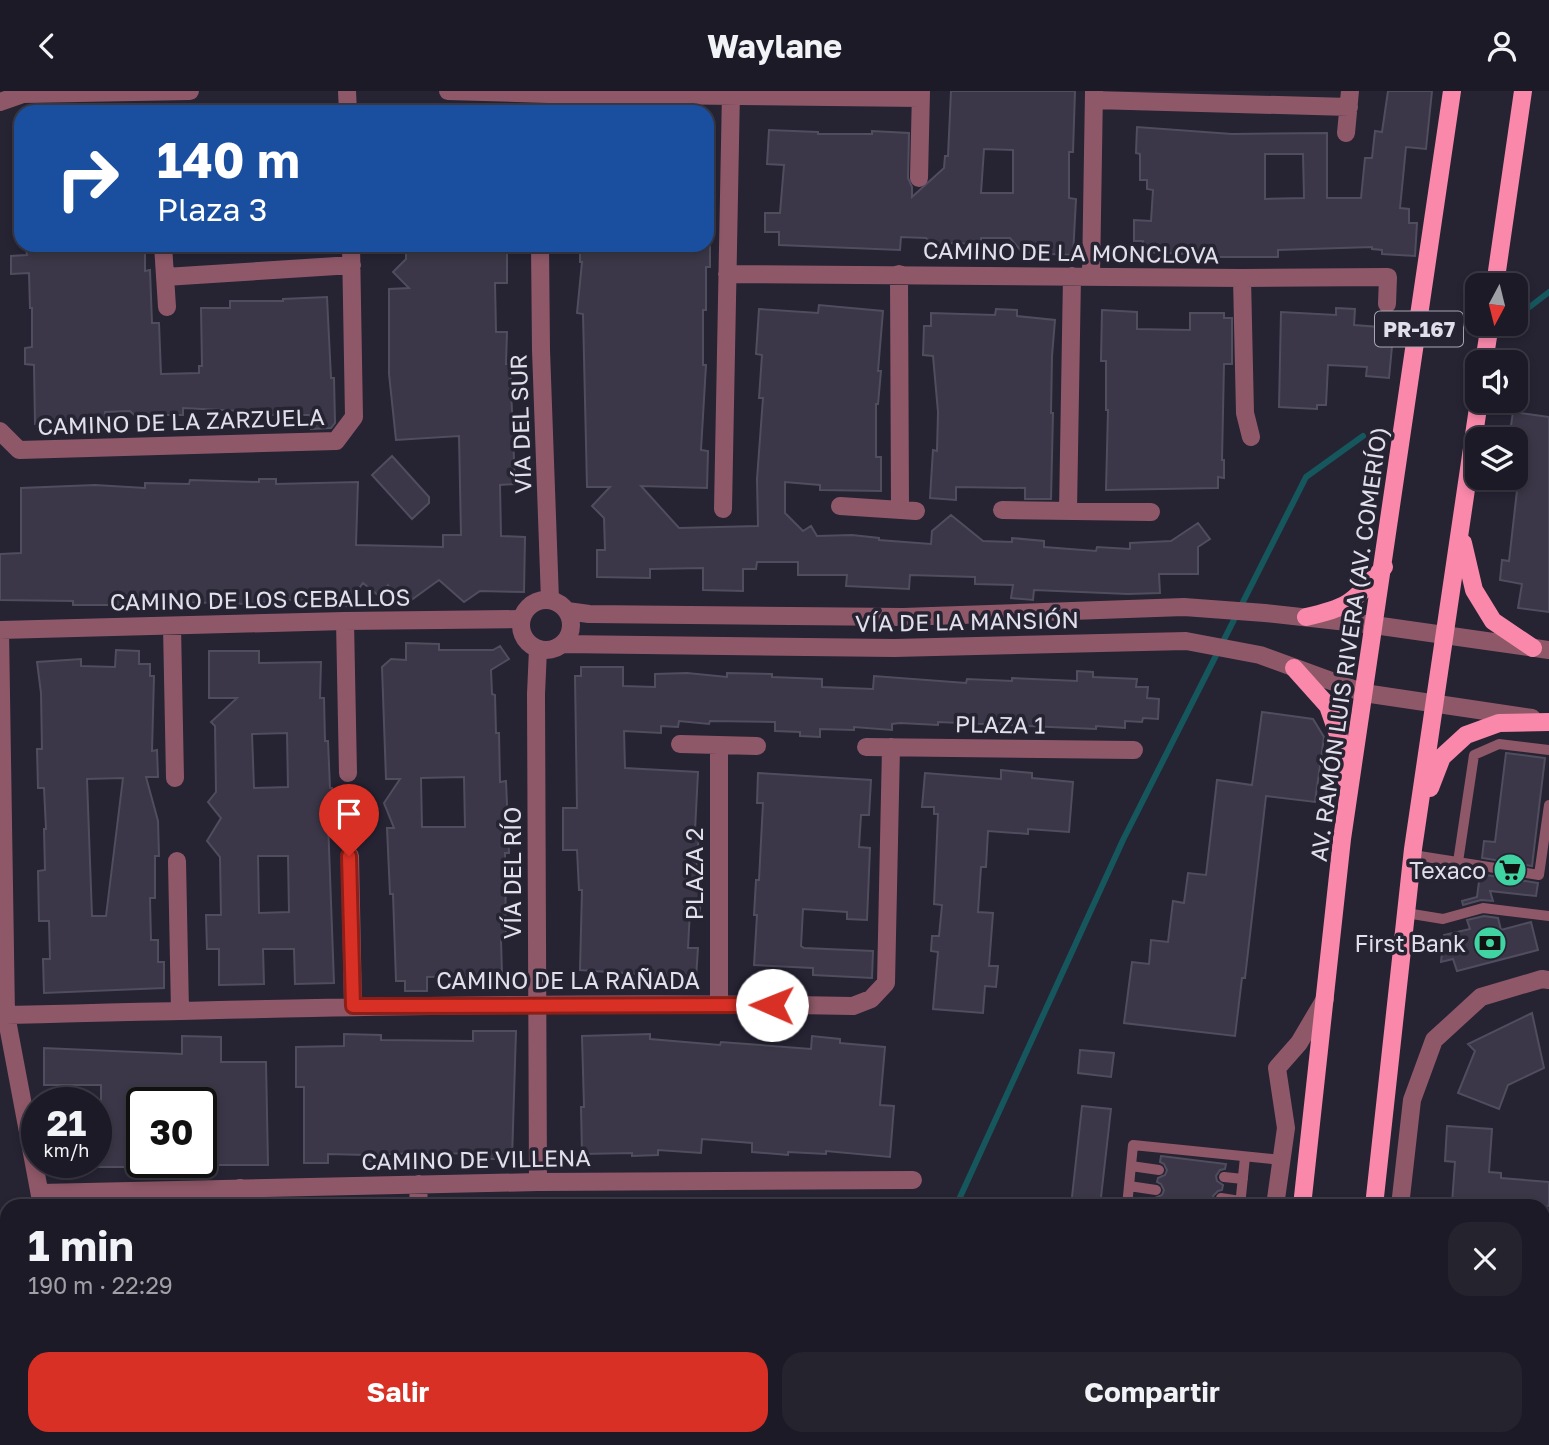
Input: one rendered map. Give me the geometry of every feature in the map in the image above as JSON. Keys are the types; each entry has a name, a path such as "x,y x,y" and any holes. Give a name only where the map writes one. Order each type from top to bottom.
{"main road":[{"name":"AV. RAMÓN LUIS RIVERA (AV. COMERÍO)","path":"1303,1199 1349,796 1452,91"},
{"path":"1497,273 1523,91"},
{"path":"1375,1199 1417,824 1477,413"},
{"path":"1460,531 1474,590 1493,621 1541,649"},
{"path":"1306,617 1334,611 1353,602 1384,567"},
{"path":"1294,668 1328,706 1341,743 1349,796"},
{"path":"1417,824 1442,757 1466,735 1499,723 1549,721"}],"street":[{"path":"0,102 23,95 190,91"},
{"path":"448,91 921,95 919,178"},
{"path":"723,509 731,93"},
{"path":"1091,277 1094,95 1349,99 1346,133"},
{"path":"163,252 167,307"},
{"name":"CAMINO DE LA ZARZUELA","path":"0,431 19,450 336,441 354,417 351,252"},
{"name":"VÍA DEL SUR","path":"540,252 550,600"},
{"path":"165,277 352,265"},
{"name":"CAMINO DE LA MONCLOVA","path":"727,274 1388,277 1387,305"},
{"path":"840,506 908,510 899,274"},
{"path":"1068,511 1072,276"},
{"path":"1242,278 1245,413 1251,437"},
{"path":"1002,510 1151,512"},
{"path":"550,600 567,611 571,623 569,635 562,644 551,649 538,649 528,642 521,631 521,619 531,604 550,600"},
{"name":"VÍA DE LA MANSIÓN","path":"567,611 589,614 903,617 1184,607 1253,611 1374,625 1541,649"},
{"name":"CAMINO DE LOS CEBALLOS","path":"0,630 521,619"},
{"path":"345,621 348,773"},
{"path":"172,626 175,778"},
{"path":"0,630 6,1015 41,1199"},
{"name":"VÍA DE LA MANSIÓN","path":"562,644 894,648 1186,641 1260,655 1364,693 1549,721"},
{"name":"VÍA DEL RÍO","path":"538,649 538,1182"},
{"path":"680,744 757,746"},
{"name":"PLAZA 2","path":"719,745 719,1004"},
{"name":"PLAZA 1","path":"866,747 1133,750"},
{"name":"CAMINO DE LA RAÑADA","path":"6,1015 536,1004 853,1006 871,999 886,983 891,747"},
{"path":"349,856 353,1006"},
{"path":"177,860 180,1011"},
{"path":"1402,1199 1412,1100 1434,1040 1481,997 1542,979 1549,980"},
{"path":"1276,1199 1286,1128 1277,1068 1299,1043 1325,999"},
{"name":"CAMINO DE VILLENA","path":"41,1199 240,1197 419,1184 913,1180"},
{"path":"418,1199 419,1184"}],"lane":[{"path":"1458,862 1474,755 1499,744 1549,750"},
{"path":"1413,855 1539,874 1549,805"},
{"path":"1406,913 1443,919 1482,908 1549,916"},
{"path":"1128,1199 1133,1145 1281,1160"},
{"path":"1240,1199 1245,1157"},
{"path":"1131,1166 1159,1170"},
{"path":"1224,1177 1243,1179"},
{"path":"1129,1186 1156,1190"}],"building":[{"path":"951,91 1075,91 1073,152 1069,152 1069,198 1076,199 1073,255 1023,253 1010,238 981,238 981,244 944,243 939,249 926,238 901,237 900,250 779,245 779,232 765,232 765,213 780,213 784,165 767,164 769,130 818,134 872,134 872,131 909,133 908,178 912,197 944,168 945,156 948,156","holes":["984,149 1013,150 1013,193 981,193"]},
{"path":"1388,91 1432,91 1426,149 1406,147 1400,208 1409,209 1409,223 1417,223 1415,256 1382,254 1382,250 1372,247 1278,250 1278,257 1189,257 1189,254 1142,252 1143,241 1134,241 1134,220 1151,221 1153,190 1147,189 1147,180 1140,180 1140,154 1136,153 1137,127 1232,134 1327,133 1327,198 1361,198 1365,158 1372,158 1375,131 1382,132","holes":["1265,154 1303,154 1304,198 1265,199"]},
{"path":"27,252 145,252 145,271 150,270 152,323 159,323 161,374 199,373 199,366 202,366 201,308 230,308 230,301 283,301 327,297 335,423 331,428 311,429 310,415 242,415 242,411 183,408 183,415 148,415 142,422 130,411 105,412 105,421 35,424 34,365 25,364 25,348 32,347 29,273 11,274 11,256 27,255"},
{"path":"406,252 507,252 507,283 495,283 496,332 507,332 506,364 510,364 515,484 500,485 501,536 525,537 524,592 480,591 464,602 439,580 410,601 395,600 388,585 379,596 363,583 346,606 337,599 279,600 250,604 177,602 132,605 73,605 73,601 0,600 0,554 21,553 21,488 95,485 145,488 145,483 189,484 190,480 259,482 259,479 276,479 276,484 358,482 356,545 443,547 443,535 461,535 459,436 396,440 389,374 389,289 409,288 393,272 406,259"},
{"path":"580,252 710,252 710,267 706,267 706,310 703,310 703,365 706,365 701,450 708,451 707,488 641,486 679,528 758,526 757,479 763,398 759,398 762,355 756,354 759,309 818,313 819,305 883,311 878,371 881,371 876,404 876,457 881,457 881,491 820,490 820,485 785,482 785,513 803,531 811,526 817,536 852,535 931,544 932,531 951,515 983,541 1012,542 1012,538 1044,541 1044,547 1096,551 1097,547 1130,549 1130,543 1171,541 1198,523 1210,539 1198,547 1198,574 1159,574 1160,593 1034,590 1033,600 1011,598 1013,585 975,584 975,577 910,575 909,589 846,586 847,575 798,575 798,562 757,562 756,569 743,569 743,591 703,590 703,568 650,569 650,578 597,577 597,550 605,550 604,518 592,506 610,487 587,487 583,314 577,313"},
{"path":"1336,308 1355,309 1354,325 1380,327 1380,334 1393,336 1389,378 1366,376 1367,367 1328,365 1326,405 1317,405 1317,409 1279,407 1281,312 1336,315"},
{"path":"996,309 1017,310 1017,316 1055,320 1052,356 1051,499 1025,499 1025,488 956,487 956,500 930,498 933,450 937,451 938,412 933,356 923,355 924,326 931,326 931,313 995,315"},
{"path":"1102,310 1137,312 1137,329 1190,330 1190,313 1224,313 1224,318 1232,318 1232,364 1224,364 1224,478 1218,477 1218,488 1106,490 1108,410 1106,361 1101,361"},
{"path":"1513,413 1549,417 1549,612 1518,608 1522,584 1500,580 1502,560 1509,561 1517,490 1528,490 1528,427 1511,427"},
{"path":"392,456 429,497 429,503 412,519 372,475"},
{"path":"406,643 439,644 439,650 493,650 500,646 509,659 491,670 496,733 499,733 500,782 506,781 509,853 505,853 506,939 501,939 502,975 427,977 427,991 405,991 405,981 396,981 393,894 390,894 387,828 394,828 384,803 400,779 386,779 382,667 391,659 406,660","holes":["464,777 465,827 422,827 421,778"]},
{"path":"116,650 139,651 139,664 150,664 150,676 154,676 152,751 157,750 158,777 146,777 158,821 159,856 155,856 155,898 150,898 151,940 158,940 158,962 164,962 164,988 44,993 43,959 50,959 49,921 39,921 38,871 45,870 46,829 44,788 38,788 37,749 42,749 41,693 37,662 81,659 81,666 115,667","holes":["123,778 106,916 92,916 87,779"]},
{"path":"209,651 259,651 259,663 321,662 320,698 324,698 325,741 328,741 332,788 332,821 328,821 334,983 295,984 294,949 263,949 264,984 219,985 219,949 207,949 206,915 221,915 220,857 207,841 221,818 208,802 216,792 215,726 211,722 237,698 209,698","holes":["287,733 288,787 254,788 252,734","258,856 288,856 289,912 259,913"]},
{"path":"581,667 623,667 623,686 655,687 655,674 687,673 727,677 727,673 772,674 772,677 822,679 822,687 873,689 874,676 966,683 967,679 1012,681 1012,678 1077,681 1077,671 1093,672 1093,677 1137,679 1136,687 1148,687 1147,698 1159,699 1158,719 1125,721 1125,728 1096,726 1096,729 938,722 938,725 900,723 892,724 892,730 854,727 854,730 820,729 820,737 800,736 800,732 775,731 775,722 710,721 709,724 679,721 678,727 661,726 661,733 624,731 625,768 698,772 695,831 699,831 696,879 701,880 700,911 690,910 688,948 698,948 696,978 580,970 582,890 579,890 577,850 563,850 563,808 577,808 575,676 581,676"},
{"path":"1262,712 1313,719 1324,737 1315,802 1266,796 1245,978 1242,978 1235,1036 1124,1023 1132,962 1149,964 1151,940 1168,942 1173,901 1184,903 1188,873 1206,875 1217,780 1252,785"},
{"path":"1506,753 1545,758 1532,866 1482,858 1484,841 1495,842"},
{"path":"1001,770 1032,773 1032,778 1073,782 1069,832 1028,829 1028,834 988,831 986,867 981,867 978,912 993,913 989,966 998,966 996,987 985,986 983,1013 933,1009 938,952 931,951 932,936 939,936 942,905 934,904 938,814 934,814 934,807 922,807 925,773 1001,779"},
{"path":"758,773 871,780 869,815 861,815 859,847 870,848 867,920 847,919 847,912 803,909 801,946 873,951 872,978 813,975 813,968 754,965 757,915 754,915 756,880 759,880 763,803 757,803"},
{"path":"1480,874 1538,883 1536,896 1490,891 1493,901 1481,900 1463,905 1462,901 1477,897"},
{"name":"First Bank","path":"1484,916 1498,918 1501,930 1531,922 1538,950 1457,971 1453,959 1441,962 1444,935 1470,929 1467,920"},
{"path":"1532,1013 1544,1068 1508,1085 1499,1109 1458,1093 1475,1051 1468,1044"},
{"path":"473,1031 516,1031 512,1159 487,1159 487,1154 428,1153 387,1154 387,1162 366,1161 366,1155 328,1154 328,1163 304,1163 304,1087 296,1087 296,1047 344,1046 344,1034 381,1035 381,1040 473,1041"},
{"path":"650,1034 650,1039 720,1045 721,1042 811,1049 812,1036 840,1039 840,1043 885,1047 880,1105 894,1106 890,1157 826,1151 826,1154 788,1152 788,1155 752,1152 752,1143 702,1139 701,1153 658,1150 658,1155 582,1154 582,1036"},
{"path":"182,1036 221,1037 221,1062 266,1062 268,1165 217,1165 217,1087 126,1087 126,1167 112,1167 112,1087 44,1085 44,1048 182,1054"},
{"path":"1080,1050 1114,1053 1111,1077 1078,1073"},
{"path":"1082,1106 1111,1109 1101,1199 1072,1199"},
{"path":"1447,1126 1492,1129 1489,1172 1501,1173 1501,1178 1549,1182 1549,1199 1452,1199 1455,1162 1445,1161"},
{"path":"1161,1156 1226,1164 1225,1169 1220,1170 1216,1176 1217,1181 1223,1185 1222,1190 1213,1196 1214,1199 1155,1199 1162,1195 1164,1190 1157,1182 1158,1178 1165,1175 1167,1170 1160,1162"}],"waterway":[{"path":"1528,308 1549,292"},
{"path":"959,1199 1123,840 1306,477 1363,436"}],"place":[{"name":"Texaco","path":"1510,870"},
{"name":"First Bank","path":"1490,943"}],"route":[{"path":"349,856 353,1006 772,1005"}]}
